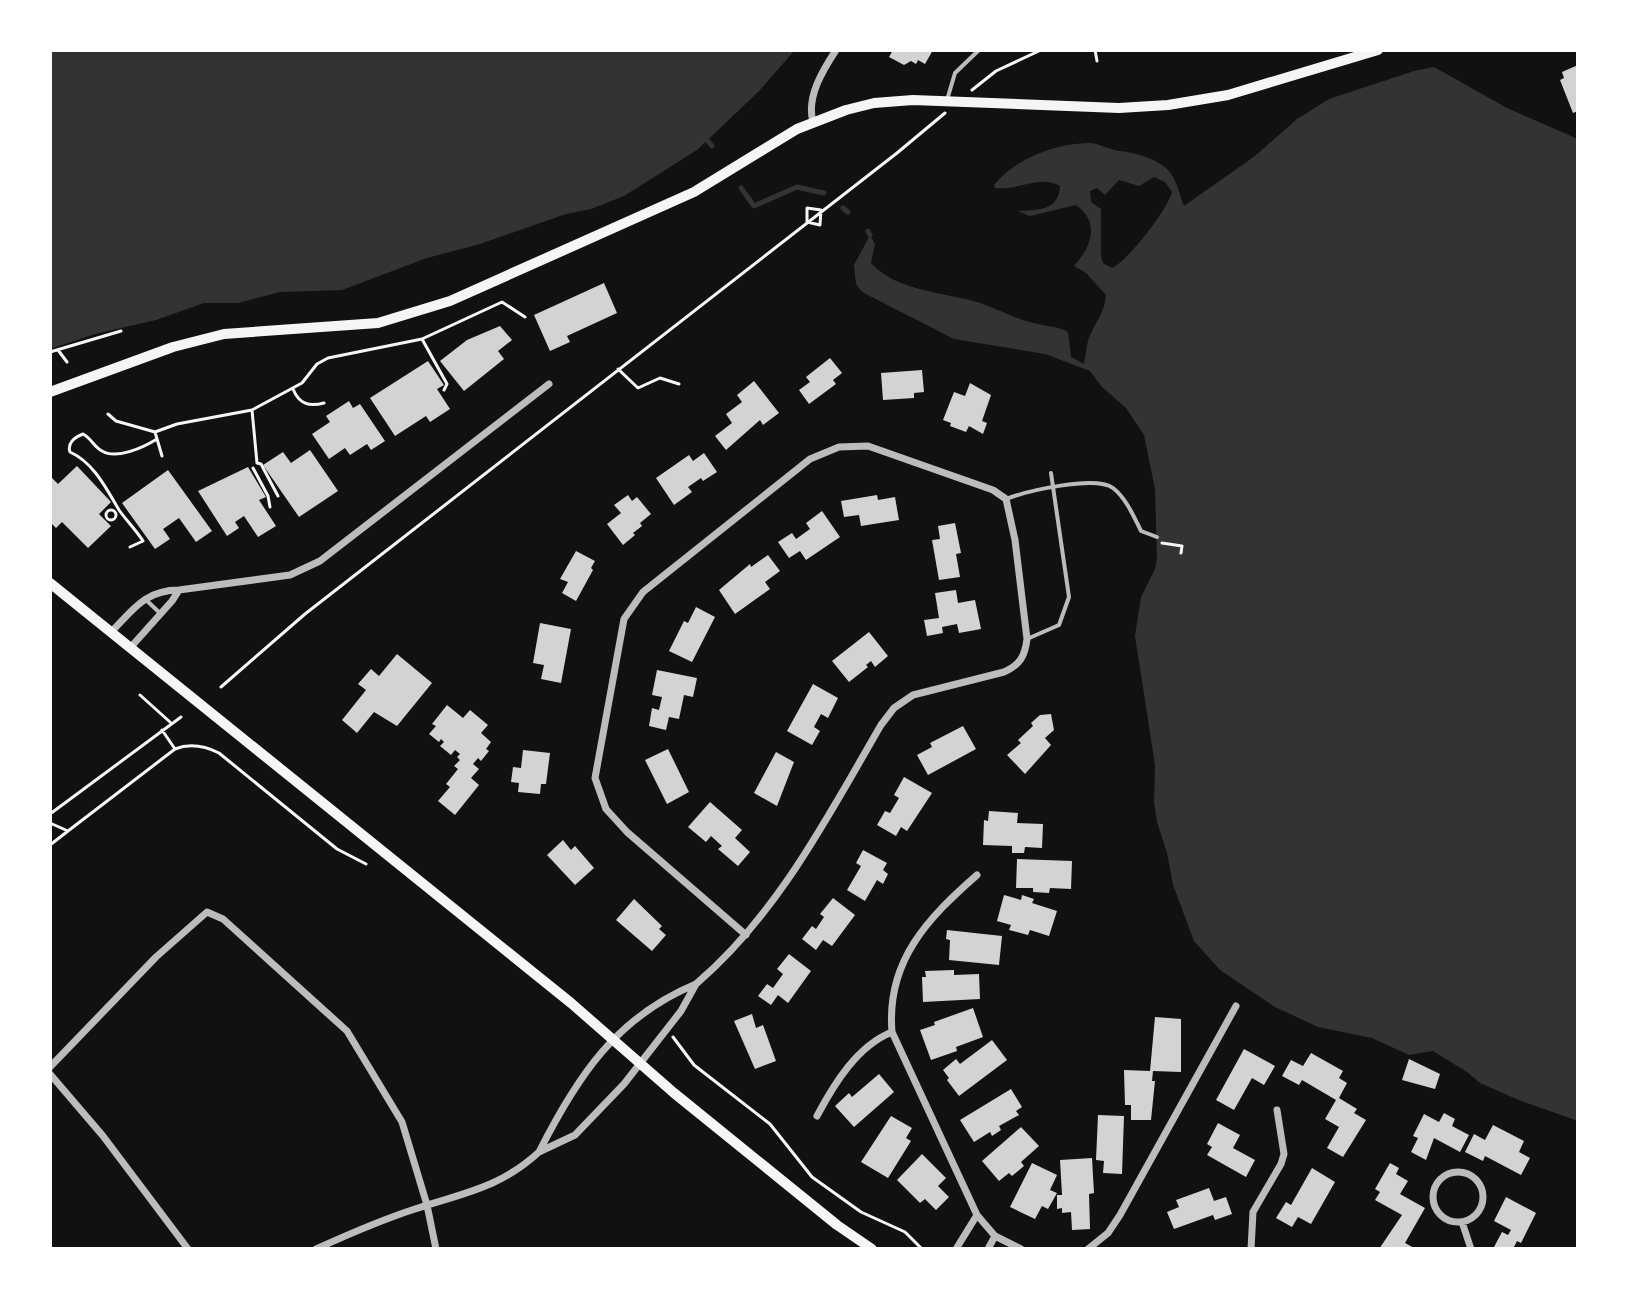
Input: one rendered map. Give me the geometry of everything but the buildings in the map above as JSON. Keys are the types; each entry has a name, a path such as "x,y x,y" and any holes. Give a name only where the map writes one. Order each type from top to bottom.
{"main road":[{"path":"50,392 173,347 224,334 378,323 426,309 694,192 813,122 846,110 874,103 913,100 1119,108 1168,105 1228,95 1378,50"},
{"path":"50,583 614,1039 697,1112 837,1225 872,1249"}],"street":[{"path":"813,122 810,110 812,98 836,50"},
{"path":"111,632 144,599 163,590 290,575 320,561 549,384"},
{"path":"316,1249 367,1225 505,1179 539,1152 575,1135 642,1063 681,1011 696,984 746,935 800,864 894,708 913,695 1016,667 1025,653 1027,639 1015,540 1006,499 993,490 868,446 839,447 810,459 655,582 643,592 624,619 595,778 606,809 627,832 746,935"},
{"path":"130,648 179,590"},
{"path":"977,875 945,903 921,930 899,970 890,1012 892,1032 977,1215 995,1236 1021,1249"},
{"path":"50,1067 156,957 207,912 223,919 347,1031 402,1122 427,1205 436,1249"},
{"path":"539,1152 595,1060 630,1021 665,997 696,984"},
{"path":"1088,1249 1108,1233 1120,1215 1236,1006"},
{"path":"817,1116 852,1062 879,1037 892,1032"},
{"path":"50,1074 103,1136 188,1249"},
{"path":"1251,1249 1253,1212 1284,1154 1277,1110"},
{"path":"1452,1173 1468,1174 1480,1185 1483,1193 1481,1208 1470,1220 1462,1222 1446,1219 1439,1214 1433,1198 1438,1182 1452,1173"},
{"path":"956,1249 977,1215"},
{"path":"1462,1222 1471,1249"},
{"path":"988,1249 995,1236"}],"lane":[{"path":"953,101 958,69 979,50"},
{"path":"1027,639 1059,625 1068,606 1051,473"},
{"path":"1006,499 1083,483 1103,484 1113,488 1123,499 1141,531 1157,537"},
{"path":"144,599 161,614"}],"path":[{"path":"221,687 314,607 807,222 953,101 996,71 1041,50"},
{"path":"1095,50 1097,61"},
{"path":"807,222 807,208 821,210"},
{"path":"807,222 820,225 821,210"},
{"path":"108,414 116,421 155,432 177,424 252,410 302,383 317,364 328,358 422,339 499,303 509,305 525,317"},
{"path":"50,352 121,331"},
{"path":"422,339 447,384 444,390"},
{"path":"58,350 67,362"},
{"path":"618,369 634,387 660,378 679,384"},
{"path":"293,389 298,399 306,405 324,403"},
{"path":"252,410 257,463 261,464 278,496"},
{"path":"155,432 162,456"},
{"path":"67,458 72,441 83,434 102,451 112,454 148,445 157,439"},
{"path":"70,452 86,460 103,487 112,493 117,511 143,541 130,547"},
{"path":"253,468 268,496 270,507"},
{"path":"1151,541 1182,546 1181,553"},
{"path":"140,695 171,723"},
{"path":"50,814 181,717"},
{"path":"162,730 175,749"},
{"path":"50,845 175,749 187,745 214,750 337,849 366,864"},
{"path":"50,823 68,831"},
{"path":"666,1031 694,1065 770,1124 812,1177 861,1212 905,1232 922,1249"}],"shaded area":[{"path":"50,50 795,50 758,92 697,150 624,196 480,244 427,258 342,290 280,292 238,303 204,303 156,320 95,334 50,349"},
{"path":"1434,67 1507,108 1578,139 1578,1121 1480,1083 1433,1051 1409,1055 1372,1038 1318,1027 1275,1007 1220,970 1194,941 1173,885 1157,822 1155,765 1135,636 1141,597 1157,558 1155,489 1144,435 1126,408 1102,387 1090,371 1045,354 954,339 862,292 856,284 854,265 870,235 875,244 871,263 882,273 908,286 980,303 1023,320 1064,330 1068,332 1071,357 1084,364 1088,341 1102,312 1106,295 1086,273 1074,266 1089,242 1091,226 1084,212 1076,205 1030,216 1018,211 1046,208 1056,200 1060,186 1036,182 995,188 994,185 1013,167 1050,149 1093,143 1144,156 1161,164 1173,176 1184,206 1255,156 1297,119 1329,99","holes":["1154,177 1165,182 1172,192 1146,234 1119,264 1112,268 1103,263 1101,209 1091,202 1090,191 1097,188 1105,195 1119,180 1139,186"]}],"waterway":[{"path":"707,140 712,146"},
{"path":"741,188 754,206 797,187 824,193"},
{"path":"843,208 848,212"},
{"path":"868,231 870,235"}]}
